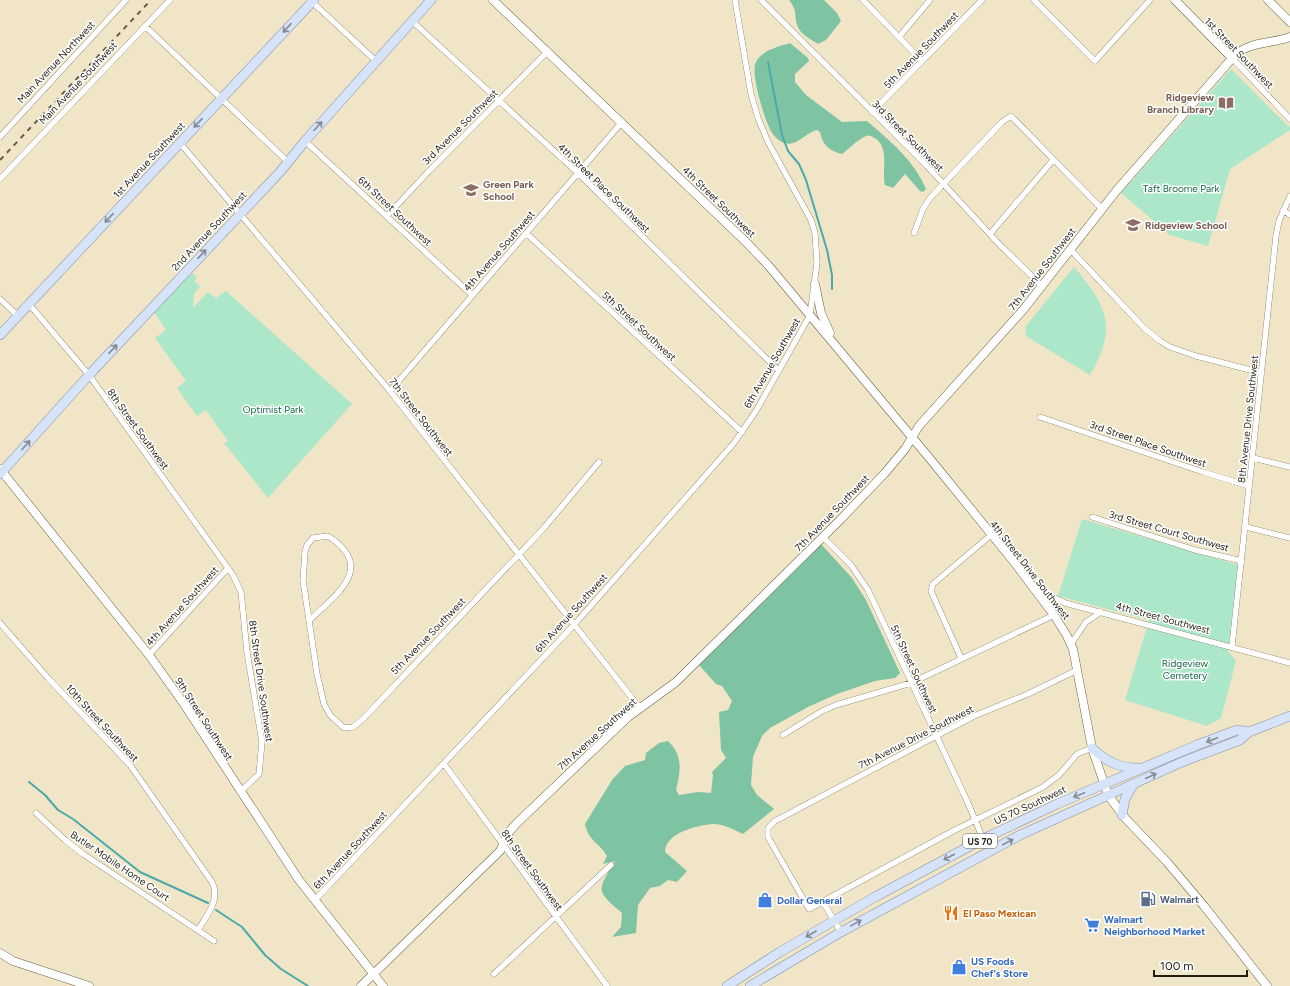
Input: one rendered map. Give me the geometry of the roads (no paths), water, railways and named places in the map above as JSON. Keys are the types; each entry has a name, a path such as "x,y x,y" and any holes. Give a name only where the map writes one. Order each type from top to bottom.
{"main road":[{"name":"2nd Avenue Southwest","path":"1,471 288,162 431,0"},
{"name":"1st Avenue Southwest","path":"0,335 312,1"},
{"name":"US 70 Southwest","path":"750,986 841,932 1020,835 1182,762 1240,740 1249,732 1290,716"},
{"name":"US 70 Southwest","path":"727,986 834,921 929,867 983,839 1057,804 1237,730 1249,732"},
{"path":"1092,748 1102,757 1117,766 1126,768 1143,768"},
{"path":"1122,815 1125,799 1134,784"}],"street":[{"name":"Main Avenue Northwest","path":"0,137 126,0"},
{"name":"Main Avenue Southwest","path":"0,179 170,0"},
{"name":"4th Street Southwest","path":"494,0 745,241 810,315 912,438"},
{"name":"6th Avenue Southwest","path":"315,900 574,625 742,432 779,371 810,315 817,263 815,233 805,208 768,142 758,118 751,94 736,0"},
{"name":"3rd Street Southwest","path":"761,0 943,183 990,234 1042,286"},
{"path":"863,0 922,61"},
{"path":"899,37 930,0"},
{"name":"5th Avenue Southwest","path":"872,112 981,0"},
{"path":"1034,0 1095,61 1150,0"},
{"name":"1st Street Southwest","path":"1175,0 1290,119"},
{"path":"1268,0 1290,22"},
{"path":"312,1 376,61"},
{"name":"4th Street Place Southwest","path":"412,21 578,173 779,371"},
{"path":"145,26 288,162"},
{"name":"7th Avenue Southwest","path":"360,986 450,901 500,851 509,832 517,823 604,739 640,708 676,682 823,537 885,473 905,449 919,426 988,350 1042,286 1102,209 1164,135 1232,58 1248,46 1278,42 1290,37"},
{"name":"3rd Avenue Southwest","path":"387,216 548,51"},
{"path":"914,234 923,209 943,183 1002,122 1012,116 1102,209"},
{"name":"4th Avenue Southwest","path":"390,391 622,122"},
{"name":"6th Street Southwest","path":"305,141 472,295"},
{"name":"7th Street Southwest","path":"180,143 241,213 390,391 640,708"},
{"path":"990,234 1053,160"},
{"name":"8th Avenue Drive Southwest","path":"1232,646 1246,527 1276,236 1283,210 1290,196"},
{"path":"1283,210 1290,215"},
{"name":"5th Street Southwest","path":"526,233 742,432"},
{"path":"1070,249 1144,328 1160,341 1170,347 1196,356 1262,373"},
{"path":"815,284 823,319 841,353"},
{"path":"0,299 18,316"},
{"name":"8th Street Southwest","path":"29,304 89,375 228,568"},
{"name":"3rd Street Place Southwest","path":"1040,417 1203,472 1250,486"},
{"name":"4th Street Drive Southwest","path":"912,438 1033,587 1054,615 1071,644 1092,748 1108,795 1122,815 1171,867 1267,986"},
{"path":"1253,458 1290,467"},
{"name":"5th Avenue Southwest","path":"309,621 345,585 352,569 348,555 328,536 314,538 307,545 303,580 309,621 317,674 324,704 338,724 344,728 353,727 543,529 599,462"},
{"name":"9th Street Southwest","path":"1,471 149,655 184,704 291,868 383,986"},
{"name":"3rd Street Court Southwest","path":"1092,517 1195,550 1242,561"},
{"path":"1246,527 1290,538"},
{"path":"961,658 931,591 932,584 991,535"},
{"name":"5th Street Southwest","path":"823,537 851,565 868,590 983,839"},
{"name":"4th Avenue Southwest","path":"149,655 228,568"},
{"name":"8th Street Drive Southwest","path":"228,568 241,592 247,652 262,742 259,774 240,792"},
{"name":"4th Street Southwest","path":"1033,587 1059,600 1290,663"},
{"path":"1071,644 1086,622 1101,612"},
{"path":"783,735 822,711 836,705 911,683 1054,615"},
{"name":"10th Street Southwest","path":"0,623 48,678 130,764 212,882 216,894 214,903 198,930"},
{"name":"7th Avenue Drive Southwest","path":"823,902 809,909 768,837 768,828 775,821 974,716 1028,694 1077,670"},
{"path":"841,932 823,902 975,819 1043,787 1059,775 1077,754 1092,748"},
{"name":"8th Street Southwest","path":"444,764 607,986"},
{"name":"Butler Mobile Home Court","path":"36,813 64,840 83,854 214,941"},
{"path":"494,974 611,865"},
{"path":"0,953 13,961 89,986"}],"waterway":[{"path":"768,62 782,135 788,151 799,164 806,180 827,250 832,275 832,289"},
{"path":"29,782 45,795 58,810 73,819 140,872 208,903"},
{"path":"216,910 242,927 265,955 281,969 308,986"}],"railway":[{"path":"0,160 151,0"}],"place":[{"name":"Ridgeview Branch Library","path":"1226,103"},
{"name":"Green Park School","path":"471,190"},
{"name":"Ridgeview School","path":"1133,225"},
{"name":"Walmart","path":"1148,899"},
{"name":"Dollar General","path":"765,900"},
{"name":"El Paso Mexican","path":"951,913"},
{"name":"Walmart Neighborhood Market","path":"1092,925"},
{"name":"US Foods Chef's Store","path":"959,967"}],"park label":[{"name":"Taft Broome Park","path":"1181,188"},
{"name":"Optimist Park","path":"273,409"},
{"name":"Ridgeview Cemetery","path":"1185,668"}]}
